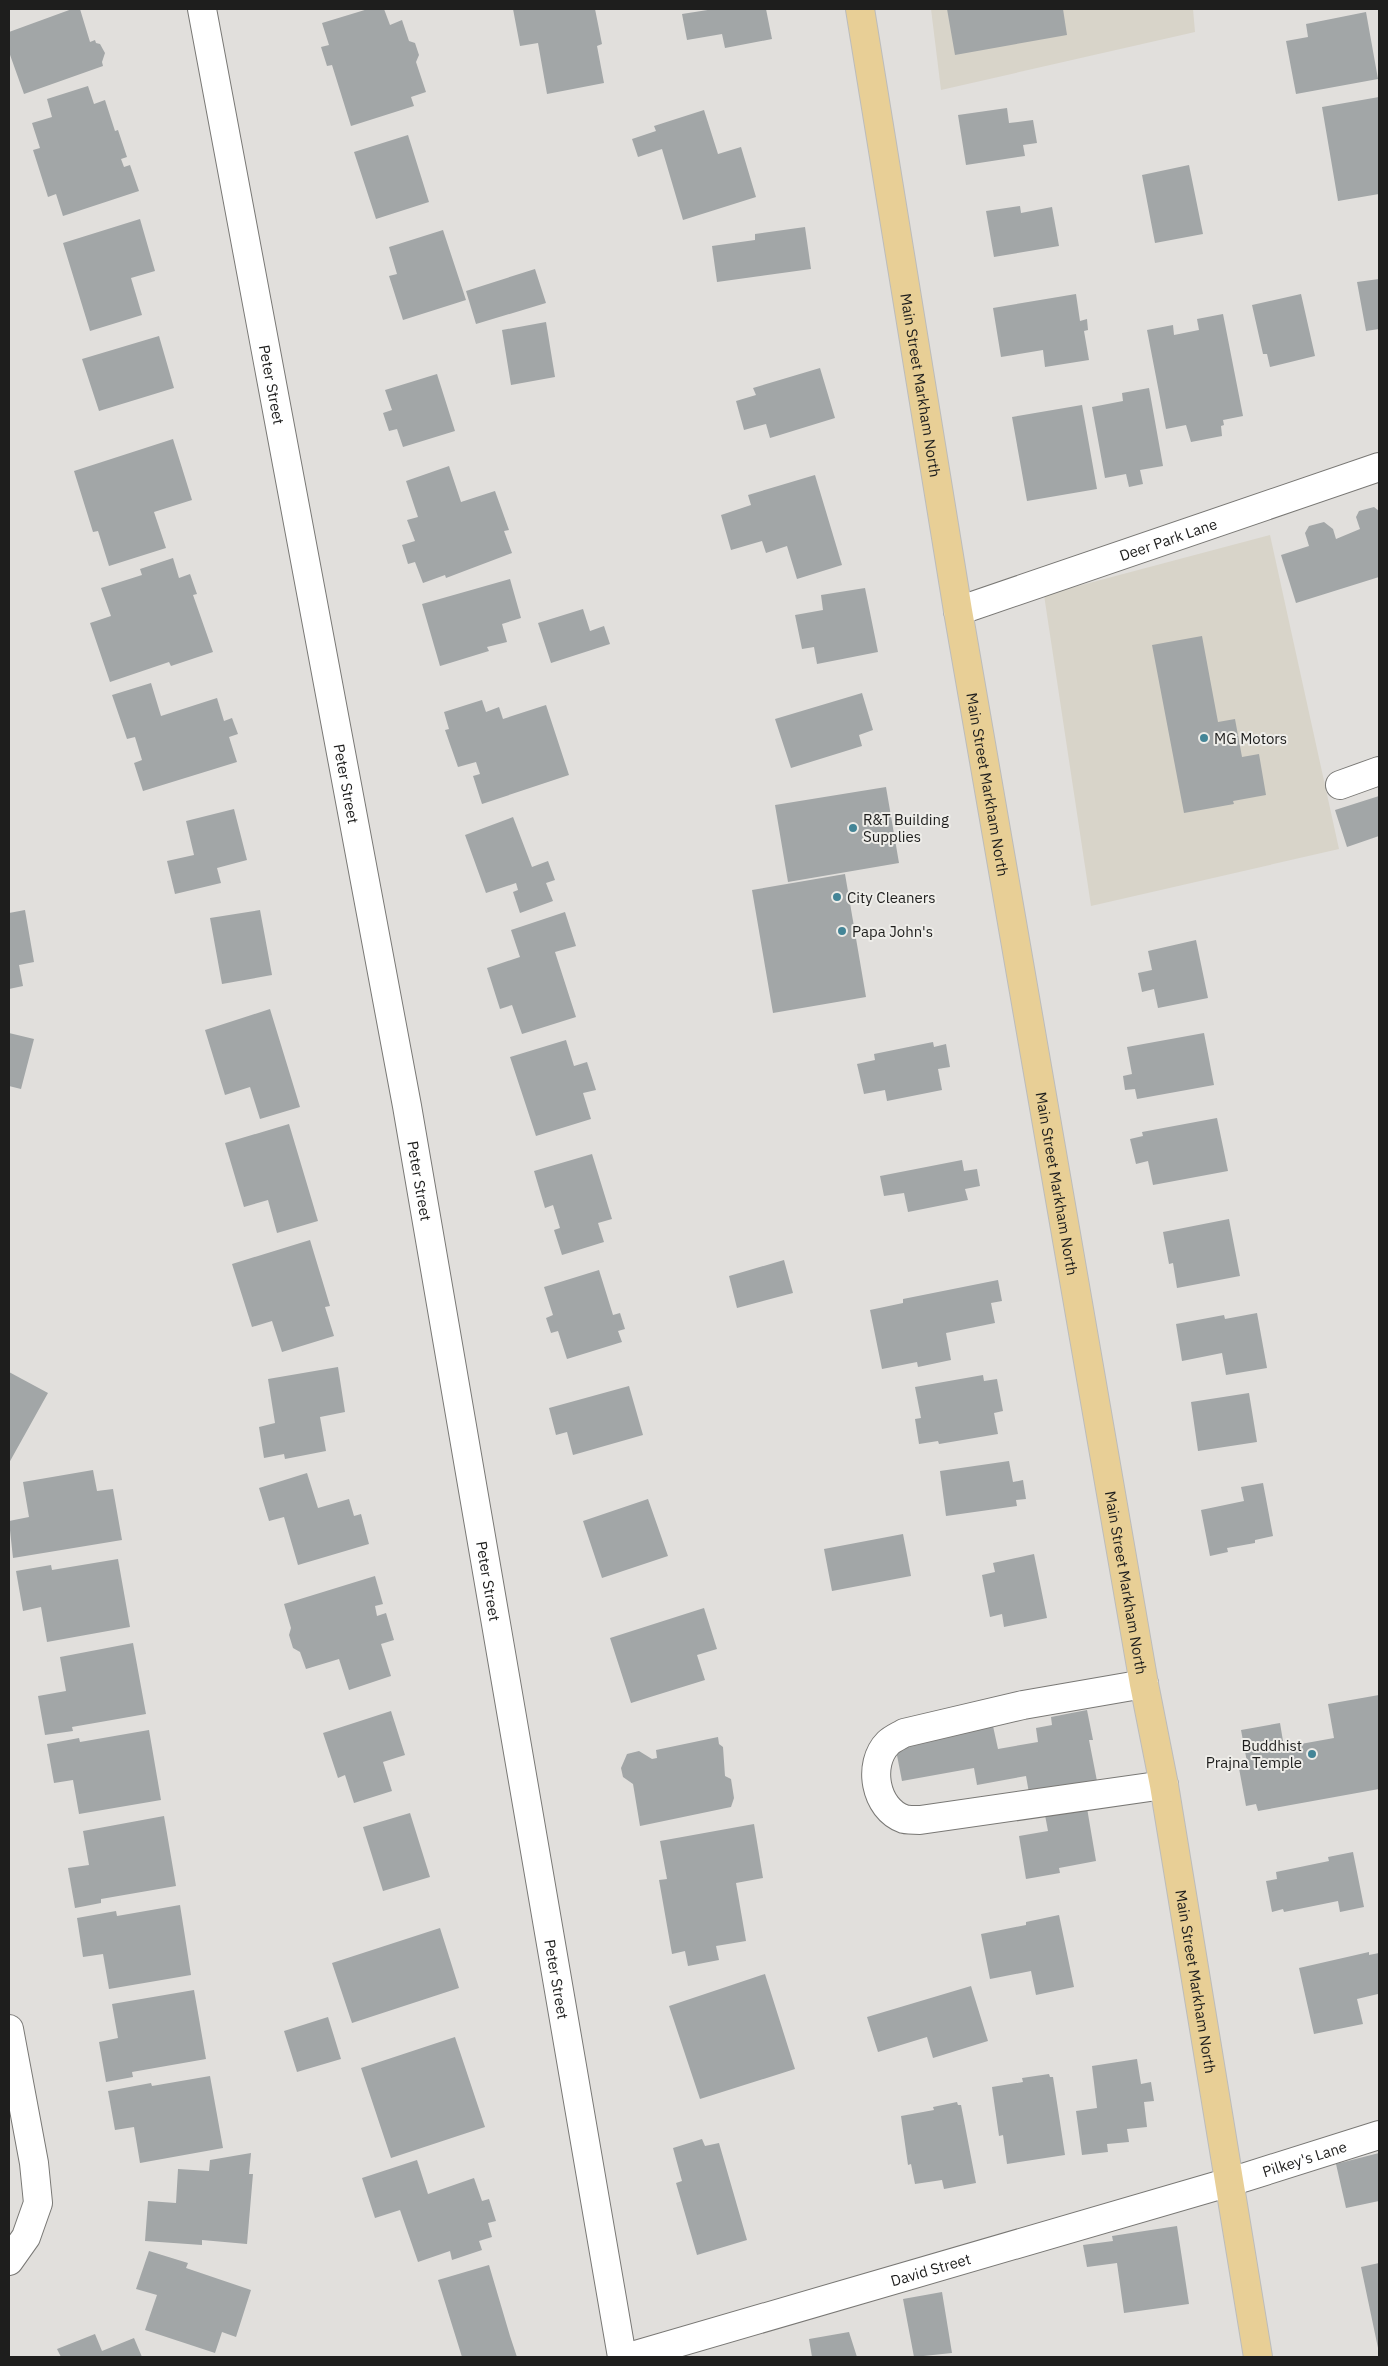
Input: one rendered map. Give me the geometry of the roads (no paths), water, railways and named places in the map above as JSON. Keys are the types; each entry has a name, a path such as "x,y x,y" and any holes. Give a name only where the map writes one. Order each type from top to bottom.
{"main road":[{"name":"Main Street Markham North","path":"860,9 958,611 1144,1684 1164,1784 1258,2357"}],"street":[{"name":"Peter Street","path":"202,9 409,1115 622,2357"},
{"name":"Deer Park Lane","path":"958,611 1379,467"},
{"path":"1340,785 1379,771"},
{"path":"1144,1684 1023,1705 904,1733 888,1742 878,1759 875,1778 882,1799 892,1811 904,1819 920,1820 1164,1784"},
{"path":"9,2030 34,2163 38,2203 26,2237 9,2261"},
{"name":"Pilkey's Lane","path":"1230,2182 1379,2135"},
{"name":"David Street","path":"629,2357 1230,2182"}],"place":[{"name":"MG Motors","path":"1204,738"},
{"name":"R&T Building Supplies","path":"853,828"},
{"name":"City Cleaners","path":"837,897"},
{"name":"Papa John's","path":"842,931"},
{"name":"Buddhist Prajna Temple","path":"1312,1754"}]}
